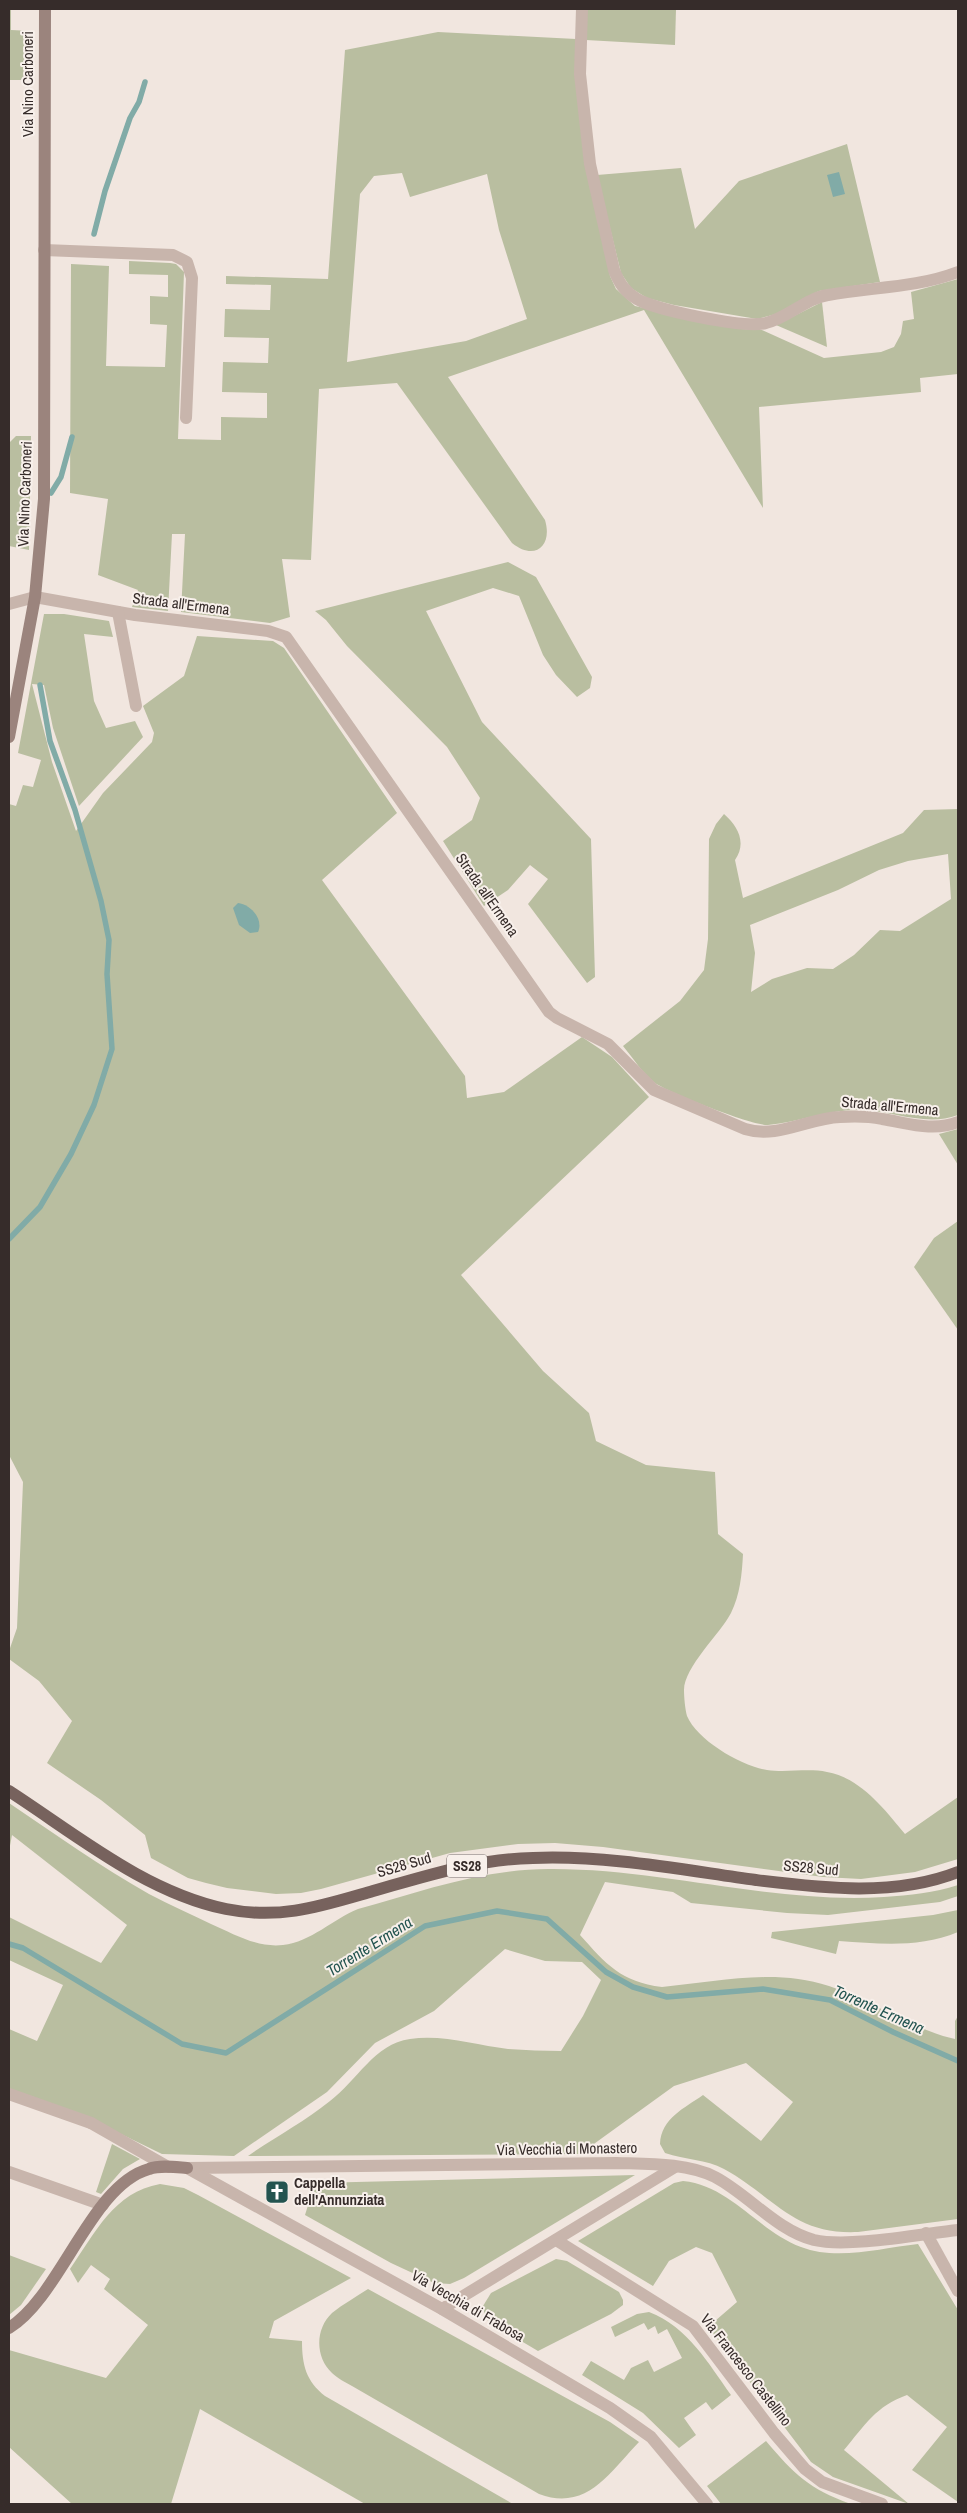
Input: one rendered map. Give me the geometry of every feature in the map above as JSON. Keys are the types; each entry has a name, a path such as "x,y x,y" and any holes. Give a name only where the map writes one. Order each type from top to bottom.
{"main road":[{"name":"Via Nino Carboneri","path":"9,737 35,597 44,499 45,9"},
{"name":"SS28 Sud","path":"9,1790 129,1869 158,1884 204,1903 266,1914 318,1907 446,1870 510,1859 592,1859 832,1887 900,1886 958,1872"},
{"path":"9,2328 24,2316 37,2301 104,2205 120,2186 140,2172 154,2167 187,2168"}],"street":[{"path":"582,9 580,74 590,164 614,270 620,282 631,295 647,304 671,310 736,322 764,324 821,296 909,286 958,272"},
{"path":"44,250 173,255 187,262 192,278 186,418"},
{"path":"9,604 35,597"},
{"name":"Strada all'Ermena","path":"35,597 118,612 268,631 286,637 549,1012 608,1044 654,1090 746,1130 759,1132 773,1131 838,1117 874,1118 934,1128 958,1122"},
{"path":"118,612 136,706"},
{"path":"9,2094 91,2123 168,2167"},
{"name":"Via Vecchia di Monastero","path":"187,2168 617,2163 675,2167 716,2178 784,2226 816,2240 845,2242 958,2230"},
{"path":"442,2309 675,2167"},
{"name":"Via Vecchia di Frabosa","path":"187,2168 442,2309 634,2423 661,2447 707,2504"},
{"path":"9,2172 104,2205"},
{"path":"926,2233 958,2291"},
{"name":"Via Francesco Castellino","path":"556,2240 694,2326 774,2433 809,2472 827,2484 882,2504"}],"green space":[{"path":"9,9 11,9 11,30 32,31 31,80 10,80 9,150"},
{"path":"587,9 676,9 675,45 586,40"},
{"path":"438,32 576,39 610,276 616,289 635,306 742,329 762,330 824,358 881,352 894,347 901,334 903,321 914,319 911,292 958,279 958,374 920,378 921,392 759,407 763,508 644,310 448,377 545,520 547,529 544,544 534,551 528,551 512,543 397,383 319,389 311,560 282,559 290,617 270,623 181,612 185,534 172,534 168,611 132,607 138,590 98,575 108,499 70,493 71,264 109,266 106,366 165,367 167,325 150,324 150,296 168,297 168,275 129,274 129,261 176,264 184,272 178,439 221,440 221,417 267,418 267,393 222,392 223,362 268,363 269,338 224,337 225,309 270,310 271,285 226,284 226,276 328,279 345,50","holes":["402,173 410,197 487,174 499,230 527,319 466,341 347,362 360,194 374,176"]},
{"path":"847,144 880,282 819,291 776,314 757,319 674,305 647,298 631,288 621,273 597,175 681,168 695,229 739,181"},
{"path":"822,302 827,347 776,325"},
{"path":"16,436 31,436 29,550 9,546 9,443"},
{"path":"508,562 536,577 592,677 590,688 577,697 556,675 543,655 519,596 493,588 426,611 482,722 591,839 595,977 587,983 528,904 548,879 530,865 508,890 484,906 443,841 472,820 480,798 447,747 347,646 326,620 315,611"},
{"path":"44,614 64,614 109,621 113,637 84,634 94,701 106,728 135,721 143,737 79,806 53,728 44,685 32,684 52,762 76,831 103,793 152,742 154,733 143,706 184,676 197,636 273,641 284,648 397,813 322,880 465,1076 467,1098 504,1092 582,1037 612,1057 649,1097 461,1275 543,1371 589,1413 596,1441 646,1465 715,1472 718,1534 743,1554 742,1569 738,1592 731,1613 696,1661 686,1681 684,1699 687,1716 692,1725 710,1743 733,1757 757,1768 774,1771 820,1771 839,1775 851,1781 871,1796 905,1834 958,1797 958,1859 915,1872 861,1879 823,1877 603,1847 555,1843 518,1844 450,1853 321,1889 301,1893 276,1894 227,1888 188,1878 151,1858 145,1835 101,1800 47,1763 72,1721 39,1681 9,1659 9,1651 17,1628 23,1482 9,1455 9,804 16,806 23,785 33,787 41,760 18,753"},
{"path":"958,809 958,1115 946,1118 922,1119 873,1111 849,1110 768,1125 759,1124 729,1115 663,1088 646,1075 623,1046 680,1001 704,970 708,939 709,839 716,824 724,814 737,829 739,835 739,854 735,860 743,898 903,833 924,810","holes":["948,854 951,899 900,931 880,930 854,955 833,969 807,968 772,979 751,992 755,953 750,925 838,890 879,870 908,861"]},
{"path":"958,1129 958,1165 939,1134"},
{"path":"958,1221 958,1330 914,1267 934,1238"},
{"path":"9,1803 96,1862 149,1894 237,1936 273,1945 283,1945 303,1940 358,1909 430,1888 503,1872 553,1869 595,1870 801,1896 842,1898 913,1894 958,1885 958,1896 940,1902 828,1915 787,1913 691,1903 673,1892 605,1882 580,1935 615,1970 648,1985 662,1987 766,1977 808,1981 845,1992 907,2022 955,2039 955,2021 958,2016 958,2219 858,2232 836,2231 817,2227 800,2221 724,2169 710,2163 665,2153 660,2144 661,2135 669,2120 703,2095 761,2141 793,2102 746,2063 674,2086 580,2154 248,2156 320,2109 340,2093 376,2056 397,2042 410,2039 434,2038 508,2049 561,2051 583,2016 601,1980 582,1962 545,1961 505,1949 434,2011 375,2043 327,2092 234,2156 162,2154 88,2118 9,2090 9,2029 37,2041 63,1985 9,1960 9,1917 101,1963 127,1925 12,1835 9,1851"},
{"path":"958,1910 958,1932 929,1941 900,1944 839,1941 836,1954 771,1938 772,1932 933,1915"},
{"path":"112,2144 140,2159 123,2169 101,2194 96,2192"},
{"path":"635,2175 464,2278 450,2284 434,2283 391,2263 305,2215 315,2183"},
{"path":"683,2181 716,2191 771,2231 801,2247 815,2251 829,2253 859,2252 918,2244 958,2310 958,2502 912,2470 947,2427 907,2395 896,2399 872,2417 844,2450 909,2504 833,2477 811,2462 708,2327 737,2302 712,2253 696,2247 669,2261 653,2286 578,2241 674,2183"},
{"path":"160,2184 184,2188 351,2278 274,2321 269,2338 302,2341 306,2372 313,2384 325,2396 513,2504 365,2504 200,2409 171,2504 72,2504 9,2447 9,2350 106,2378 148,2325 104,2289 110,2279 91,2265 78,2283 70,2269 97,2228 118,2205 144,2188"},
{"path":"9,2255 46,2269 21,2305 9,2315"},
{"path":"556,2259 567,2261 619,2292 623,2305 611,2314 538,2351 489,2322 485,2317 483,2306 491,2293"},
{"path":"368,2289 610,2422 639,2442 607,2476 596,2486 584,2493 571,2498 556,2498 539,2494 341,2380 326,2366 322,2359 319,2343 322,2327 332,2313"},
{"path":"649,2312 663,2319 686,2336 731,2395 712,2410 706,2402 684,2418 696,2435 679,2448 643,2413 582,2375 591,2361 624,2380 631,2368 648,2360 654,2372 682,2358 667,2329 658,2334 655,2326 648,2330 644,2323 615,2337 611,2327 637,2314"},
{"path":"766,2441 785,2463 803,2479 824,2492 851,2504 721,2504 707,2486"}],"water":[{"path":"839,172 845,194 833,197 827,175"},
{"path":"238,903 247,906 255,913 259,922 258,932 250,933 239,925 233,908"}],"waterway":[{"path":"94,234 105,191 130,118 139,102 145,82"},
{"path":"51,493 61,477 72,437"},
{"path":"9,1239 40,1207 71,1154 94,1105 112,1049 107,974 109,940 101,901 75,810 50,741 40,685"},
{"name":"Torrente Ermena","path":"9,1944 23,1948 182,2044 226,2053 425,1926 497,1911 547,1919 606,1972 633,1987 667,1997 763,1989 830,2000 893,2032 958,2061"}],"place":[{"name":"Cappella dell'Annunziata","path":"277,2192"}]}
